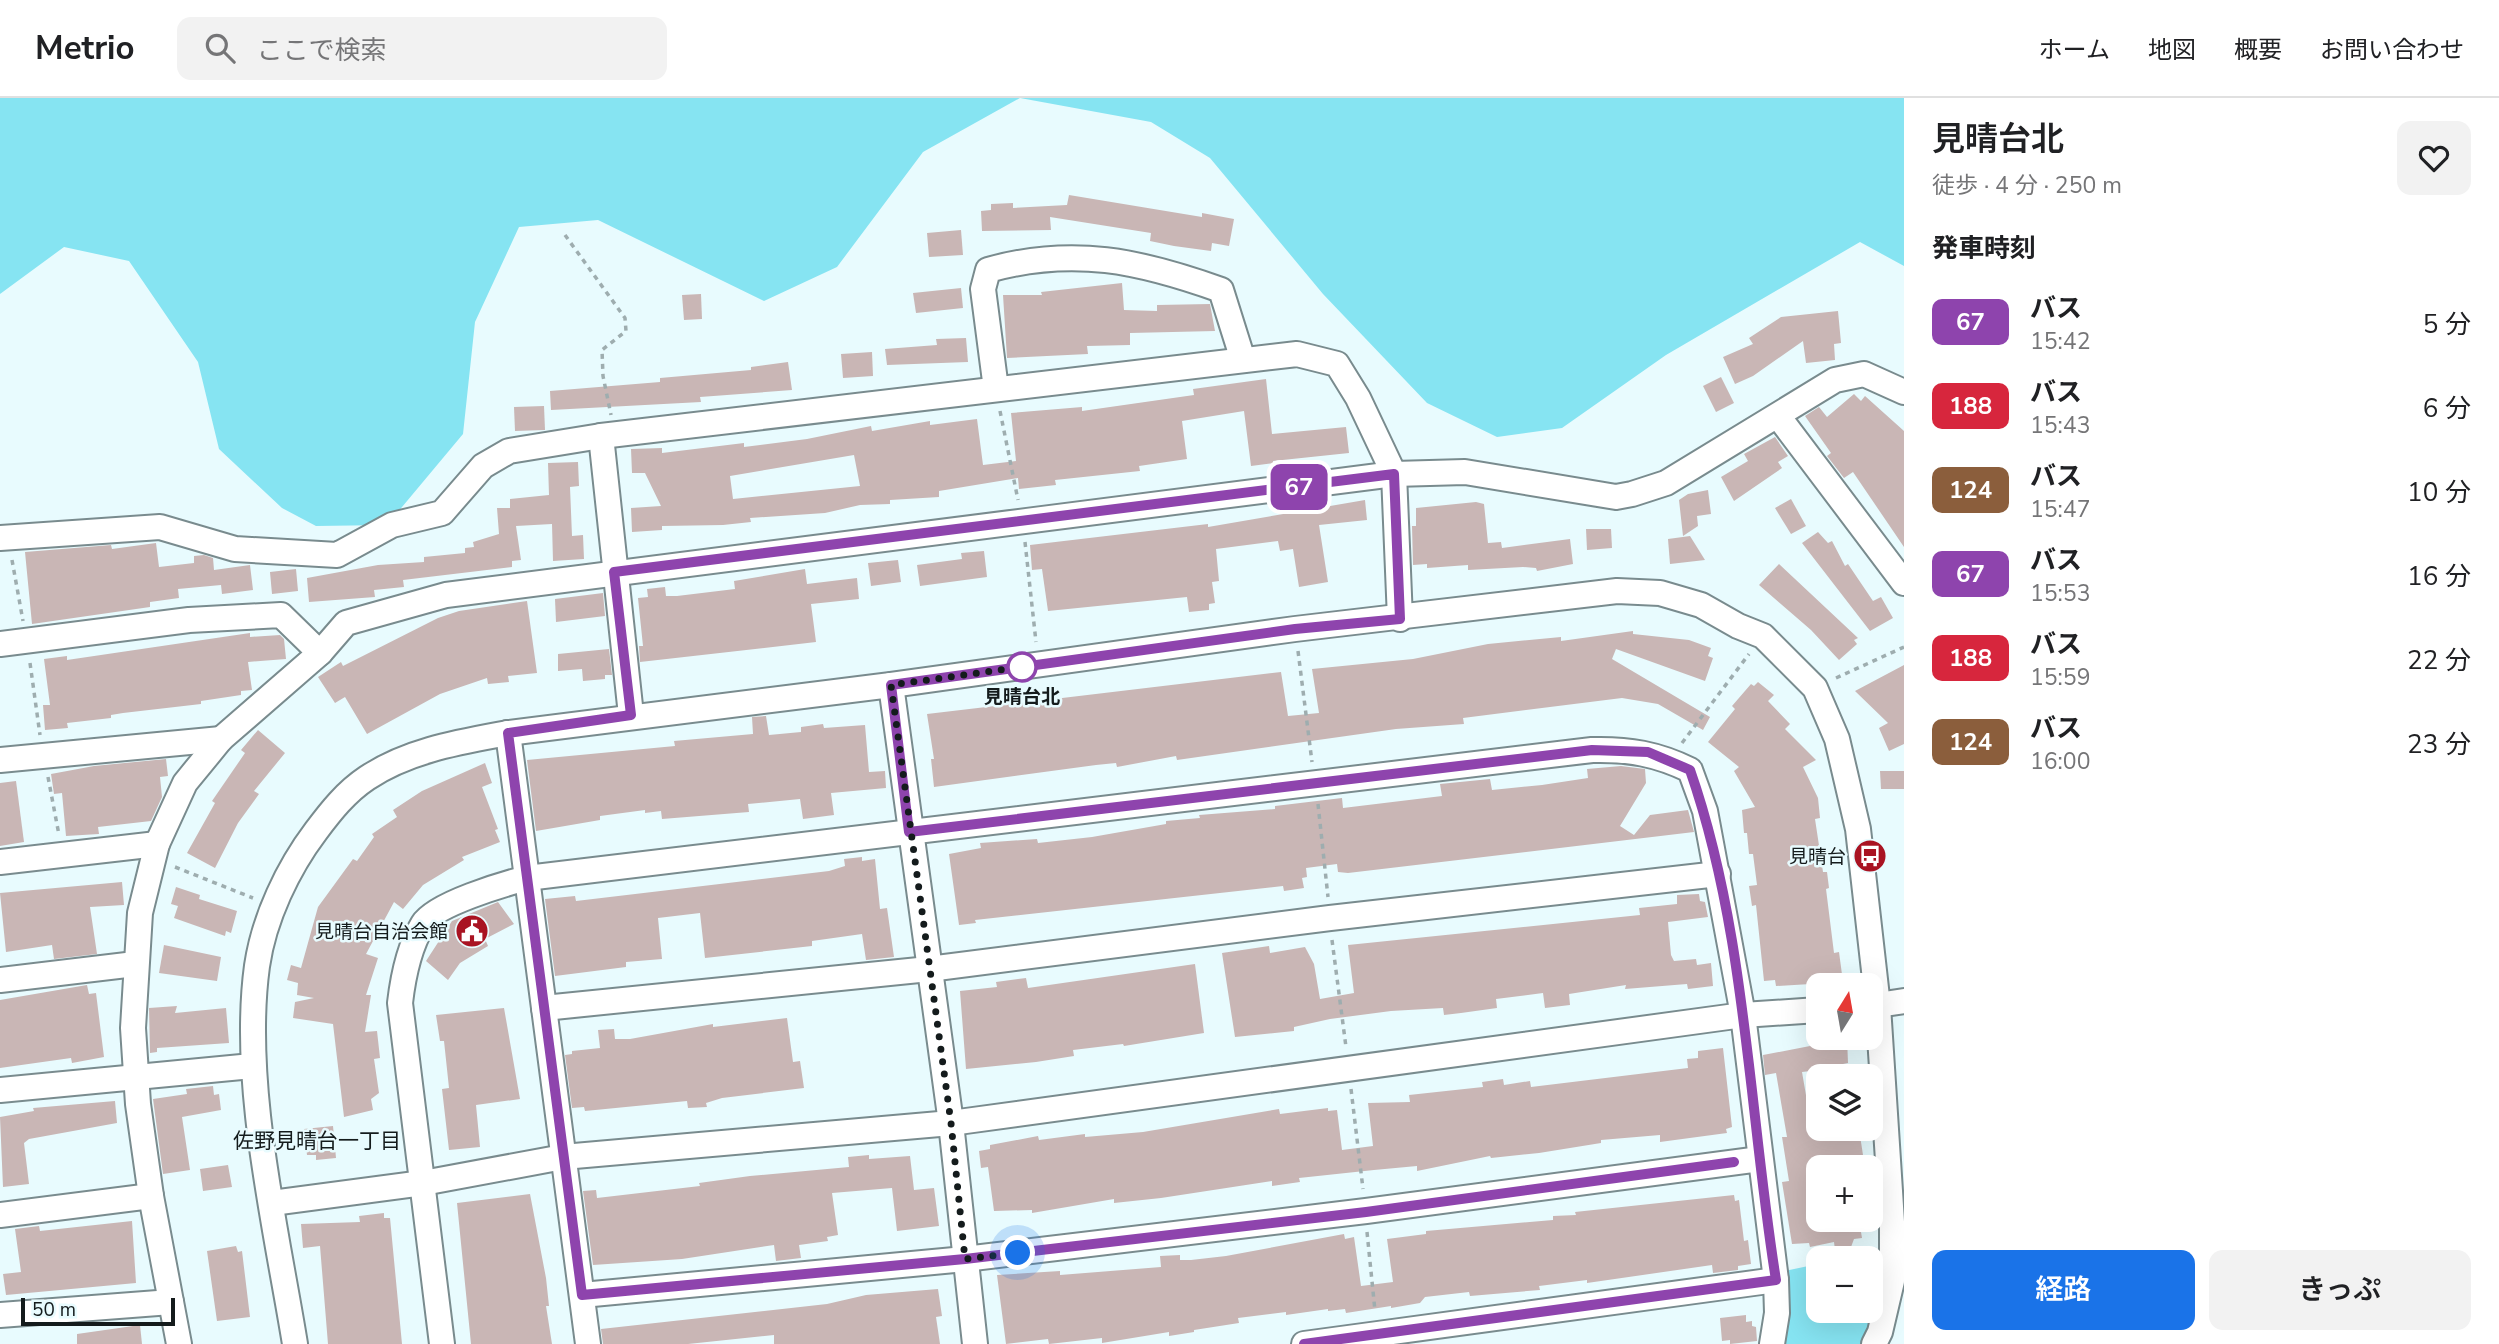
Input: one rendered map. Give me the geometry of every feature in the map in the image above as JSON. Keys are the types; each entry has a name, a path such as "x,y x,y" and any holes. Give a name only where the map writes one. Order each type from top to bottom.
{"street":[{"path":"996,389 983,289 988,270 1011,264 1102,257 1184,277 1221,290 1243,360"},
{"path":"4,537 160,527 234,549 337,555 393,525 442,513 483,466 509,452 608,435 1297,354 1337,364 1358,398 1394,474 1400,619"},
{"path":"179,1344 152,1196 136,1076 135,964 140,913 156,851 185,783 221,739 320,653 346,622 446,595 1394,474 1465,472 1616,497 1666,483 1835,380 1864,374 1904,392"},
{"path":"1778,416 1904,583"},
{"path":"608,435 614,572 631,715"},
{"path":"295,1344 252,1066 257,965 274,906 299,853 339,802 367,778 400,761 446,744 631,715 891,685 1295,629 1400,619 1617,591 1660,593 1702,605 1738,626 1763,636 1815,688 1838,739 1858,829 1871,973"},
{"path":"0,644 189,620 281,615 320,653"},
{"path":"891,685 909,832 951,1123 975,1344"},
{"path":"508,733 588,1344"},
{"path":"0,760 221,739"},
{"path":"442,1344 400,1003 403,974 424,922 477,891 527,878 1592,750 1629,750 1670,760 1690,770 1705,811 1743,1015 1776,1280 1777,1313 1772,1344"},
{"path":"0,862 63,855 156,851"},
{"path":"544,1008 929,969 1330,918 1718,874"},
{"path":"0,980 135,964"},
{"path":"1883,1004 1904,1001"},
{"path":"272,1203 423,1183 563,1157 951,1123 1743,1015 1806,1011"},
{"path":"1874,1344 1880,1332 1892,1281 1892,1222 1878,1050"},
{"path":"0,1090 252,1066"},
{"path":"582,1295 965,1259 1366,1212 1760,1159"},
{"path":"0,1214 152,1196"},
{"path":"1304,1344 1776,1280"},
{"path":"0,1315 171,1302"}],"path":[{"path":"565,235 625,318 626,331 602,350 608,435"},
{"path":"4,537 27,641 43,755 63,855"},
{"path":"1295,629 1366,1212 1377,1334"},
{"path":"1670,760 1763,636"},
{"path":"1815,688 1904,647"},
{"path":"156,851 274,906"}],"shaded area":[{"path":"0,98 1020,98 923,152 837,267 764,301 598,220 519,227 475,322 463,434 387,525 316,526 282,508 219,449 198,362 129,261 64,247 0,294"},
{"path":"1020,98 1904,98 1904,266 1860,242 1666,355 1562,428 1497,437 1427,403 1323,294 1210,158 1151,122"},
{"path":"1892,1249 1883,1296 1883,1251"},
{"path":"1806,1267 1806,1323 1878,1323 1874,1344 1772,1344 1775,1273"}],"building":[{"path":"1069,195 1202,217 1202,213 1234,219 1229,246 1212,243 1211,251 1174,246 1150,241 1151,233 1050,217 1051,230 982,231 981,211 991,210 991,204 1013,203 1013,208 1067,205"},
{"path":"961,230 963,255 929,257 927,233"},
{"path":"1122,283 1124,310 1157,311 1157,305 1210,304 1215,331 1130,333 1130,345 1087,346 1088,354 1007,358 1003,295 1042,295 1041,292"},
{"path":"961,288 963,308 916,313 913,293"},
{"path":"701,294 702,319 684,320 682,295"},
{"path":"1838,311 1841,343 1834,344 1835,360 1806,363 1803,341 1753,376 1735,384 1723,357 1753,344 1749,338 1781,317"},
{"path":"966,338 968,362 887,365 885,349 937,345 936,339"},
{"path":"872,352 873,376 843,378 841,354"},
{"path":"788,362 792,390 700,397 701,402 551,410 550,391 660,382 660,378 751,370 751,367"},
{"path":"1721,377 1734,403 1716,412 1703,386"},
{"path":"1266,379 1272,434 1346,427 1349,453 1251,466 1244,411 1182,421 1187,459 1139,466 1140,471 1055,480 1056,485 1019,489 1018,478 939,491 939,497 890,500 890,504 860,505 825,513 750,518 751,522 662,526 662,530 632,532 631,508 661,506 645,473 632,473 631,449 662,448 662,453 744,443 744,447 807,439 871,426 872,431 930,421 930,425 977,419 983,465 1016,461 1011,413 1082,407 1082,411 1194,395 1193,389","holes":["854,455 860,486 733,499 730,476"]},
{"path":"1854,394 1861,401 1865,396 1904,431 1904,547 1853,472 1844,478 1827,456 1831,453 1805,416 1819,407 1827,417"},
{"path":"544,406 545,430 515,431 514,407"},
{"path":"1775,437 1788,456 1778,462 1782,468 1734,501 1721,477 1748,461 1744,454"},
{"path":"578,462 579,486 570,487 572,536 583,535 584,559 553,561 552,524 516,526 521,560 512,561 512,567 403,580 404,587 374,590 375,597 309,602 307,578 378,565 424,562 424,557 465,553 465,548 474,547 473,542 499,534 497,508 510,508 510,499 549,495 548,463"},
{"path":"1708,490 1711,514 1697,516 1698,526 1683,536 1679,500 1688,494"},
{"path":"1791,499 1806,526 1791,534 1775,508"},
{"path":"1365,500 1367,520 1319,525 1328,582 1299,587 1293,549 1280,551 1278,541 1216,549 1219,581 1212,582 1215,603 1209,604 1209,610 1189,612 1187,597 1048,611 1042,569 1032,570 1030,545 1208,524 1208,527"},
{"path":"1476,502 1484,504 1488,543 1501,542 1502,548 1570,539 1573,564 1537,571 1536,568 1523,567 1468,570 1468,565 1427,568 1427,564 1413,565 1412,526 1416,526 1416,508"},
{"path":"1586,529 1611,529 1612,548 1587,550"},
{"path":"1818,532 1828,543 1832,541 1845,566 1848,564 1873,601 1881,597 1893,618 1870,631 1802,543"},
{"path":"1690,536 1705,560 1670,564 1668,539"},
{"path":"156,543 159,567 194,563 194,556 204,555 213,558 214,570 250,565 253,590 222,594 221,585 178,589 179,598 150,602 150,607 32,624 25,552 111,545 112,549"},
{"path":"984,551 987,577 920,586 917,565 962,559 961,553"},
{"path":"898,560 901,582 871,586 868,563"},
{"path":"1779,564 1858,638 1854,640 1857,644 1839,660 1811,630 1759,585"},
{"path":"296,569 298,591 272,594 270,572"},
{"path":"805,569 807,584 857,578 859,599 811,604 816,642 640,662 639,646 643,646 638,598 648,597 647,589 665,587 666,596 677,596 735,589 734,581"},
{"path":"603,593 605,616 556,622 555,599"},
{"path":"527,601 537,673 508,676 509,682 488,684 487,678 440,694 367,734 345,697 335,703 318,677 341,662 343,666 438,618 459,611"},
{"path":"1633,631 1633,634 1689,640 1711,648 1708,656 1713,658 1705,681 1616,649 1612,659 1710,717 1703,730 1658,704 1622,698 1463,718 1464,724 1396,729 1177,760 1176,756 1117,767 1116,763 1096,765 934,787 931,759 934,759 927,714 1281,672 1288,716 1319,713 1312,669 1413,659 1488,644 1561,637 1561,641"},
{"path":"250,633 250,637 280,635 284,639 286,659 248,662 252,690 241,691 241,695 201,701 201,704 111,715 111,718 67,723 68,728 45,730 43,705 50,705 44,659 67,656 67,660"},
{"path":"609,649 612,675 605,675 605,679 583,681 582,669 558,671 558,654"},
{"path":"1904,665 1904,744 1889,751 1879,728 1888,723 1855,691"},
{"path":"1758,682 1774,695 1768,701 1790,724 1785,729 1816,760 1803,767 1818,798 1820,818 1815,819 1823,872 1827,872 1829,888 1826,889 1834,953 1839,952 1842,973 1806,973 1806,984 1776,986 1775,980 1764,981 1756,905 1752,906 1749,886 1757,885 1753,854 1749,854 1747,833 1744,833 1742,810 1755,807 1734,771 1739,767 1708,742 1735,709 1732,706 1751,684 1754,686"},
{"path":"766,716 769,735 801,732 801,727 823,724 824,728 865,725 869,772 885,771 886,788 831,793 834,815 803,819 800,799 748,804 749,812 662,819 661,811 645,813 645,810 600,816 600,820 536,831 527,760 675,746 674,741 753,734 752,717"},
{"path":"258,730 285,753 254,791 259,794 238,823 215,868 187,853 215,803 212,801 245,753 241,750"},
{"path":"166,759 168,776 160,777 162,797 151,821 98,827 99,834 66,836 62,793 54,794 51,774 94,766"},
{"path":"485,763 492,783 482,787 498,829 495,830 500,842 462,857 464,860 423,885 403,909 394,902 366,954 378,958 366,995 371,995 365,1032 377,1031 380,1058 374,1059 379,1093 371,1099 373,1110 344,1117 333,1024 293,1018 295,1002 314,998 297,995 298,983 287,980 291,965 301,968 318,907 353,859 357,861 374,837 372,834 397,817 393,810 422,791"},
{"path":"1621,766 1645,769 1646,783 1620,826 1634,835 1650,815 1688,810 1694,832 1348,873 1338,872 1337,864 1306,868 1307,877 1302,878 1304,888 1284,891 1283,886 975,920 976,923 959,925 949,854 981,848 980,843 1037,839 1038,843 1092,837 1166,824 1166,821 1200,818 1199,815 1275,809 1275,806 1342,798 1343,808 1442,796 1440,784 1490,779 1492,790 1542,785 1588,778 1587,769"},
{"path":"1880,771 1904,771 1904,789 1881,789"},
{"path":"16,781 24,842 0,846 0,783"},
{"path":"862,857 862,861 875,859 880,909 887,908 894,957 866,960 862,934 812,941 812,946 705,958 700,913 658,918 662,959 626,962 626,967 555,976 545,899 575,896 576,901 829,871 845,866 844,859"},
{"path":"122,882 124,905 90,907 97,954 54,959 52,945 6,952 0,893"},
{"path":"176,887 200,895 199,899 237,911 231,933 226,931 225,936 174,918 178,906 171,904"},
{"path":"1699,894 1700,901 1705,902 1708,917 1668,922 1671,955 1674,961 1696,959 1697,965 1711,963 1713,986 1688,989 1687,984 1625,989 1626,985 1569,994 1570,1005 1545,1008 1543,993 1496,999 1497,1008 1444,1015 1443,1008 1391,1011 1330,1019 1294,1027 1294,1031 1235,1037 1222,953 1269,946 1270,953 1305,947 1314,964 1320,999 1354,993 1348,945 1640,915 1639,908 1677,904 1677,895"},
{"name":"見晴台自治会館","path":"498,902 514,924 485,939 488,946 460,963 448,980 426,961 452,921"},
{"path":"164,945 221,957 217,981 159,973"},
{"path":"1195,964 1204,1033 1124,1046 1073,1050 1074,1056 1036,1062 966,1069 960,991 997,987 996,982 1026,978 1028,988"},
{"path":"87,985 89,994 96,993 104,1057 72,1063 71,1058 0,1068 0,1000"},
{"path":"177,1006 175,1013 226,1008 229,1043 157,1048 157,1052 150,1053 149,1008"},
{"path":"504,1008 520,1099 476,1105 480,1147 449,1150 442,1089 449,1088 444,1041 440,1041 436,1015"},
{"path":"787,1018 793,1062 800,1061 804,1088 722,1098 706,1103 707,1107 688,1108 687,1101 585,1111 584,1107 572,1108 565,1055 572,1054 572,1051 600,1048 598,1030 614,1029 615,1039 630,1039 713,1024 713,1027"},
{"path":"1806,1047 1806,1050 1847,1050 1848,1063 1806,1064 1806,1072 1802,1072 1806,1095 1806,1141 1861,1141 1863,1155 1806,1155 1806,1232 1861,1232 1862,1238 1854,1239 1851,1246 1834,1246 1834,1242 1815,1246 1810,1246 1809,1243 1792,1244 1782,1182 1789,1181 1782,1137 1787,1137 1776,1073 1765,1075 1763,1055"},
{"path":"1723,1048 1732,1127 1726,1129 1727,1133 1660,1142 1660,1135 1601,1140 1601,1143 1539,1153 1490,1156 1417,1171 1417,1166 1299,1178 1300,1182 1272,1186 1272,1181 1161,1198 1114,1203 1114,1199 1032,1213 1032,1210 994,1211 988,1167 981,1168 979,1151 990,1149 990,1145 1038,1136 1039,1140 1085,1134 1085,1137 1143,1132 1279,1109 1280,1114 1328,1108 1328,1111 1337,1110 1342,1150 1373,1146 1368,1103 1410,1102 1409,1095 1483,1087 1482,1082 1503,1079 1504,1085 1530,1081 1531,1087 1688,1068 1687,1059 1698,1058 1698,1051"},
{"path":"213,1086 214,1095 219,1094 221,1110 182,1117 190,1170 163,1174 153,1099 187,1094 186,1089"},
{"path":"115,1101 117,1123 29,1139 24,1143 29,1184 3,1187 0,1117 34,1111 33,1108"},
{"path":"333,1126 336,1158 316,1160 316,1155 307,1155 304,1129"},
{"path":"869,1155 869,1159 910,1156 914,1190 934,1188 939,1226 897,1231 892,1188 832,1193 838,1235 827,1237 828,1241 799,1245 801,1258 776,1261 774,1245 682,1259 593,1265 583,1191 596,1190 597,1198 700,1186 699,1183 750,1176 849,1167 848,1157"},
{"path":"228,1165 232,1187 203,1191 200,1169"},
{"path":"530,1194 546,1278 549,1306 546,1306 552,1344 471,1344 457,1203"},
{"path":"1734,1195 1735,1201 1739,1200 1744,1241 1748,1240 1751,1264 1738,1266 1738,1270 1713,1273 1712,1265 1587,1283 1587,1280 1539,1286 1540,1290 1470,1296 1469,1292 1425,1297 1420,1303 1346,1313 1345,1309 1286,1315 1286,1312 1238,1318 1239,1323 1194,1332 1169,1336 1169,1332 1102,1343 1102,1338 1049,1344 1048,1339 1006,1344 997,1275 1060,1271 1060,1275 1161,1267 1160,1256 1180,1255 1180,1260 1191,1260 1226,1256 1344,1234 1345,1239 1354,1237 1361,1286 1393,1282 1387,1239 1426,1234 1426,1231 1553,1220 1553,1216 1576,1215 1575,1212"},
{"path":"384,1213 384,1218 390,1218 402,1344 328,1344 320,1246 303,1248 301,1224 360,1222 359,1216"},
{"path":"132,1221 136,1283 6,1295 3,1274 21,1272 15,1229 39,1226 40,1231"},
{"path":"236,1246 238,1252 242,1251 250,1317 217,1321 207,1251"},
{"path":"938,1289 942,1316 936,1317 940,1344 774,1344 774,1335 688,1344 603,1344 601,1329 827,1304 866,1295"},
{"path":"1746,1315 1746,1322 1752,1321 1752,1326 1756,1327 1757,1341 1730,1344 1730,1340 1722,1341 1720,1318"},
{"path":"140,1325 142,1344 77,1344 77,1334"}],"bus line":[{"name":"67","path":"1304,1344 1776,1280 1743,1015 1705,811 1690,770 1648,752 1592,750 909,832 891,685 1295,629 1400,619 1394,474 614,572 631,715 508,733 582,1295 965,1259 1366,1212 1734,1162"}],"place":[{"name":"見晴台北","path":"1022,667"},
{"name":"見晴台","path":"1870,856"},
{"name":"見晴台自治会館","path":"472,931"}],"district":[{"name":"佐野見晴台一丁目","path":"317,1141"}],"route":[{"path":"1018,1253 965,1259 951,1123 909,832 891,685 1022,667"}]}
